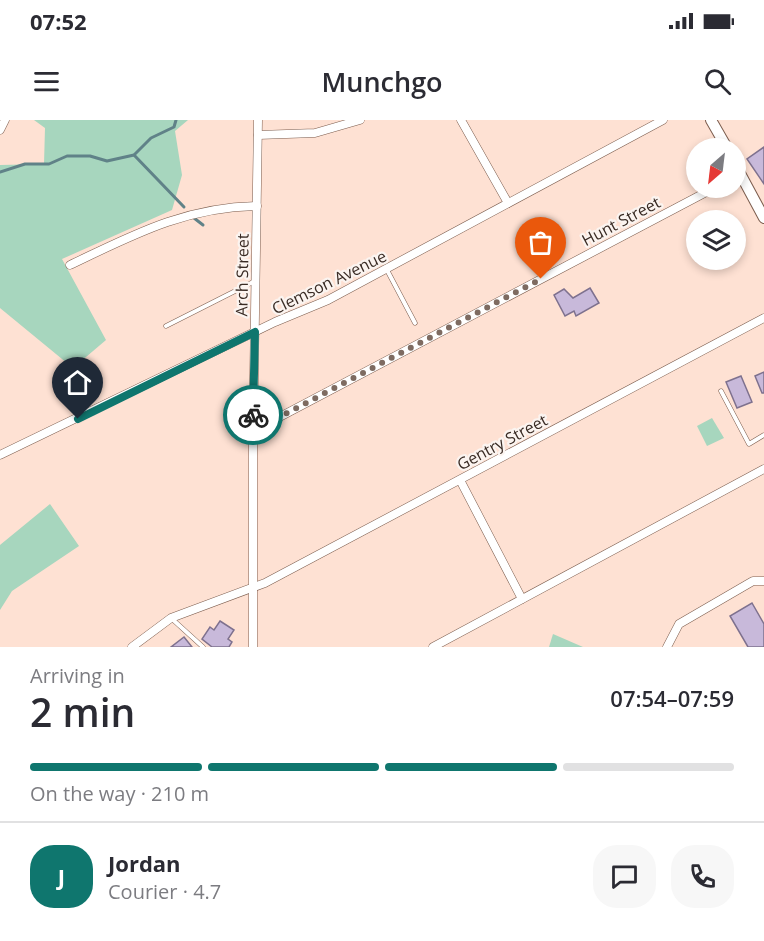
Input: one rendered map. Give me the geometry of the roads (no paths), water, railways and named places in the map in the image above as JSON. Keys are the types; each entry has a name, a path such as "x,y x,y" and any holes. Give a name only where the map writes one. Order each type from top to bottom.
{"street":[{"path":"0,130 5,120"},
{"name":"Arch Street","path":"253,647 253,431 258,120"},
{"path":"258,135 315,133 360,120"},
{"path":"461,120 508,203"},
{"name":"Clemson Avenue","path":"0,455 255,332 328,300 663,120"},
{"path":"711,120 721,138"},
{"path":"746,187 764,218"},
{"name":"Hunt Street","path":"253,431 695,198"},
{"path":"70,266 173,219 214,208 256,206"},
{"name":"Gentry Street","path":"132,647 171,618 252,589 764,318"},
{"path":"433,647 764,469"},
{"path":"460,480 522,599"},
{"path":"667,647 679,624 753,581 764,581"}],"lane":[{"path":"387,269 415,322"},
{"path":"166,326 256,280"},
{"path":"721,391 749,444 764,435"},
{"path":"171,618 203,647"}],"waterway":[{"path":"0,172 25,164 49,164 67,156 90,156 107,161 134,155 151,138 174,127 176,120"},
{"path":"134,155 184,207"},
{"path":"194,218 203,225"}]}
